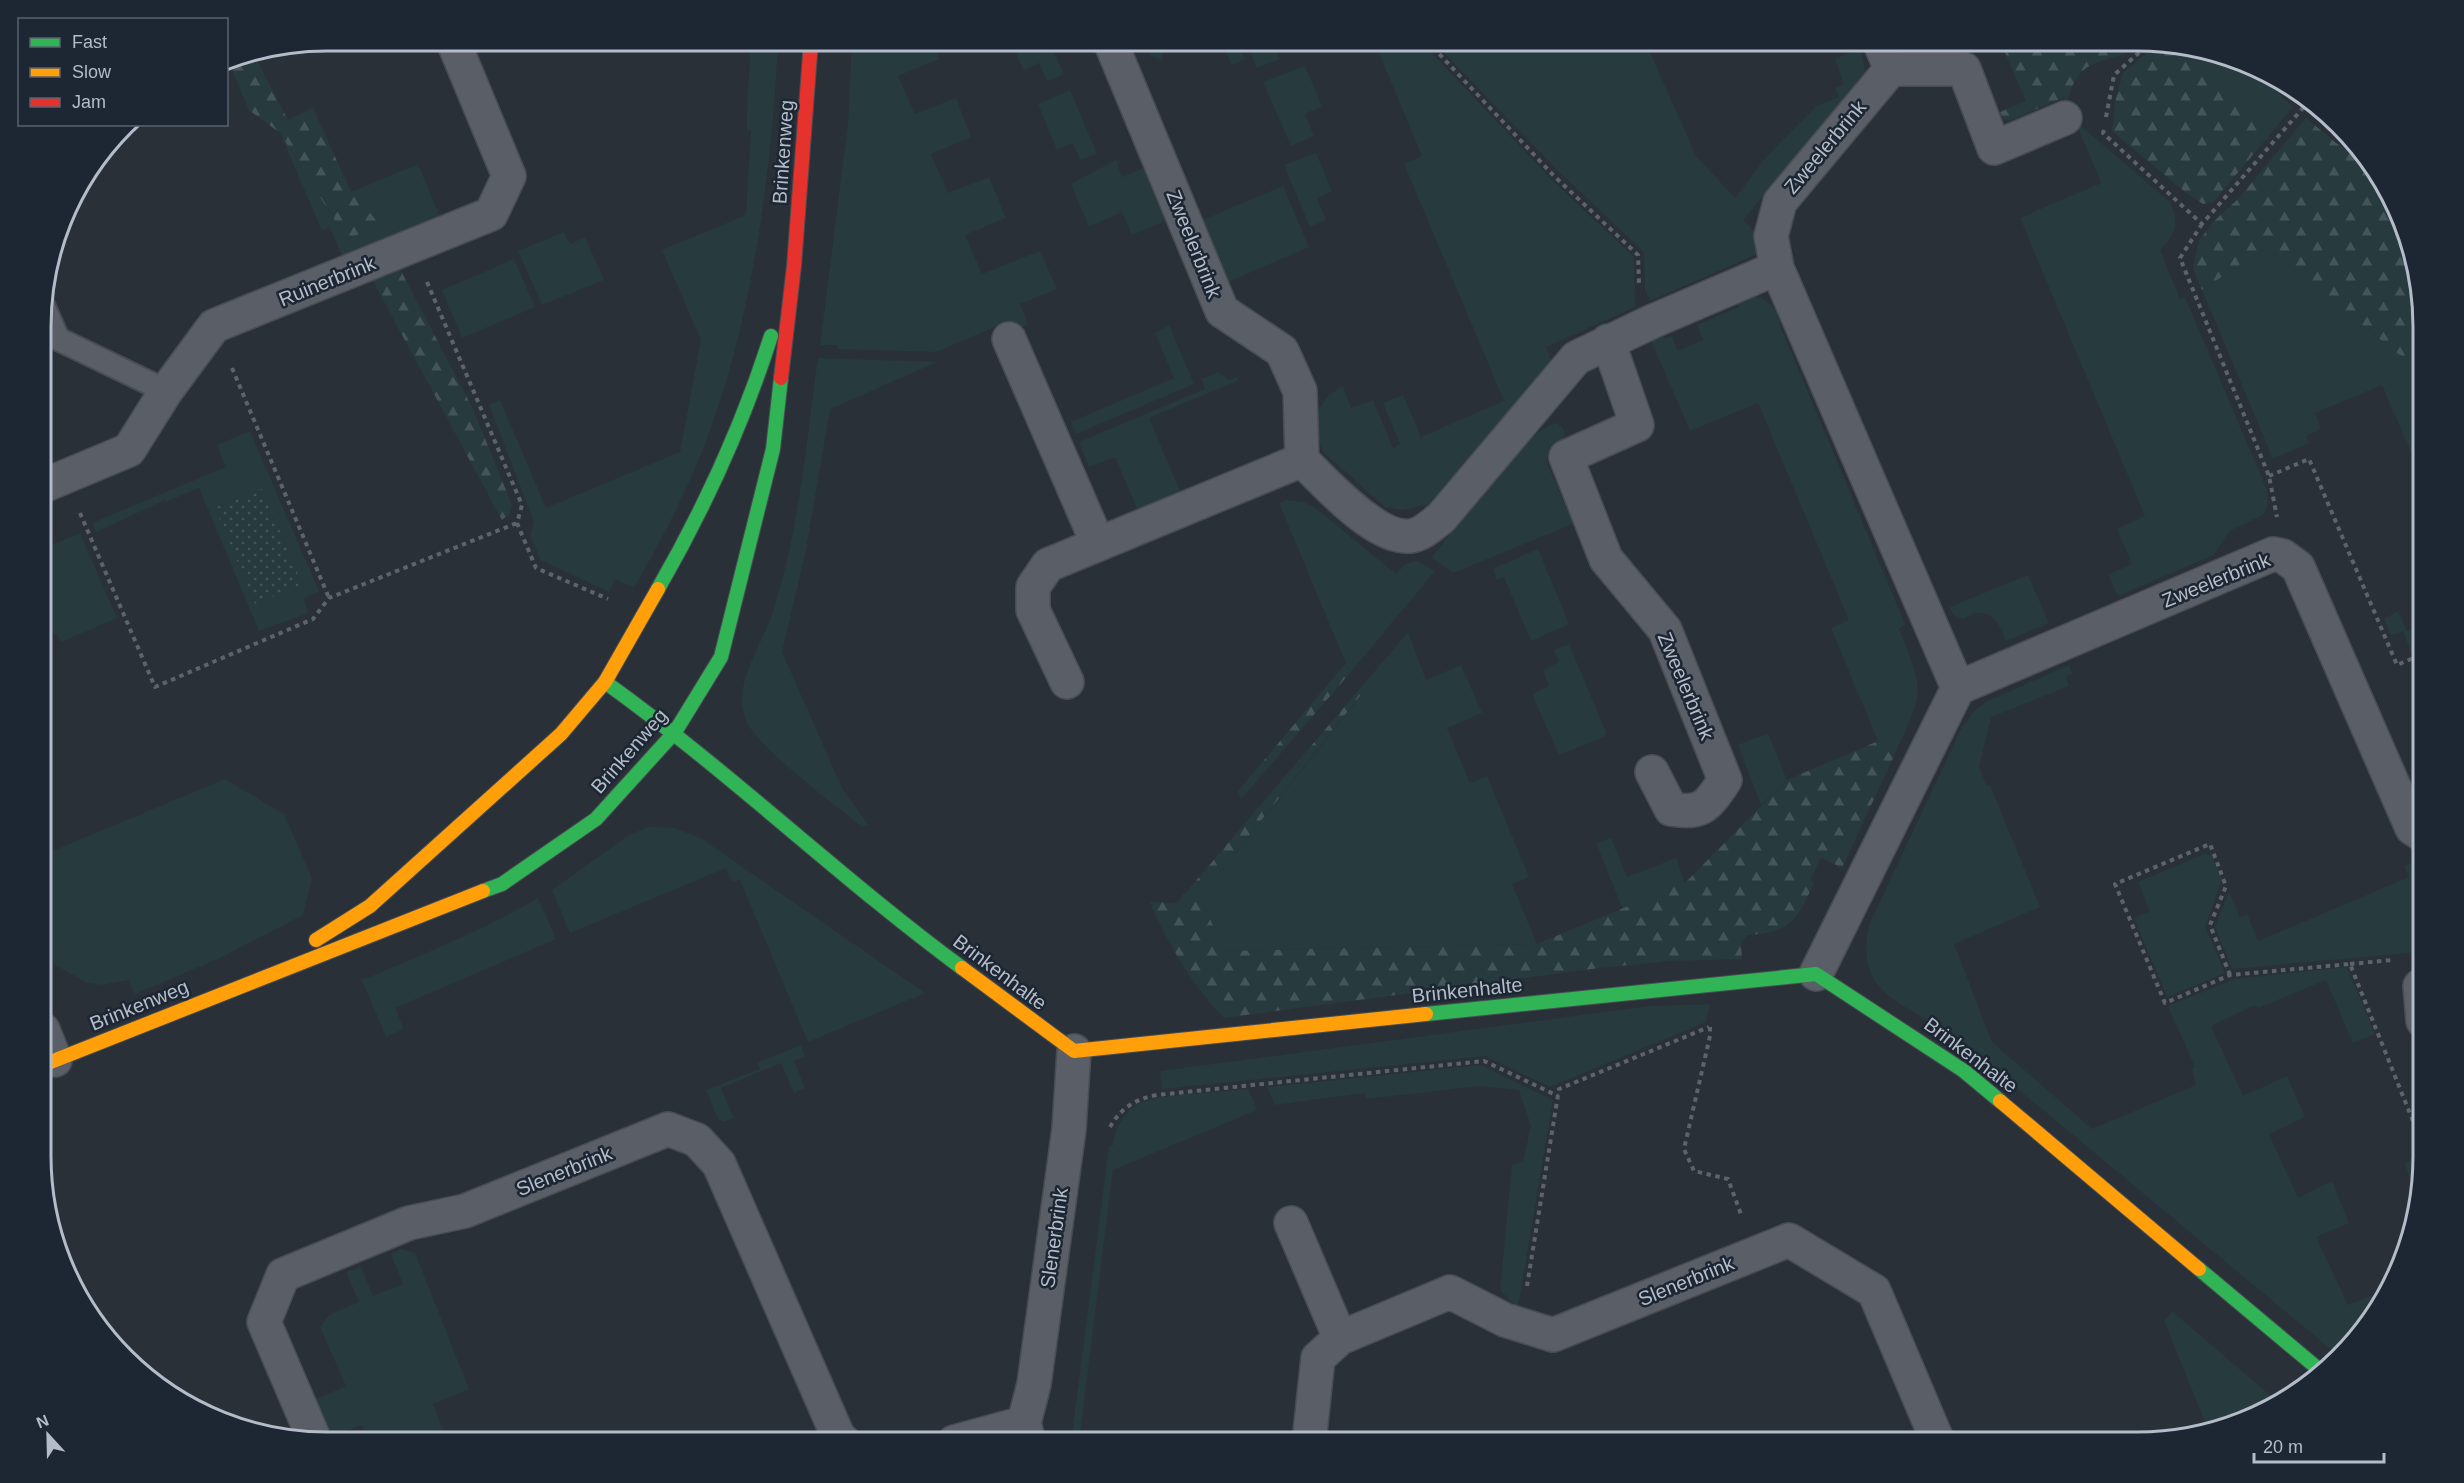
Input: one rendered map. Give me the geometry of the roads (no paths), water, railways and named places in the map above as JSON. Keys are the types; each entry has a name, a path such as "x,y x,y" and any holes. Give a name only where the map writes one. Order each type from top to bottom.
{"street":[{"name":"Ruinerbrink","path":"166,391 214,326 491,214 509,176 458,51"},
{"name":"Brinkenweg","path":"51,1062 249,982 502,884 596,819 675,732 721,657 773,448 794,266 810,51"},
{"name":"Zweelerbrink","path":"1115,51 1222,311 1282,351 1300,392 1302,460"},
{"name":"Zweelerbrink","path":"2065,118 1994,148 1964,69 1885,55 1780,202 1771,236 1777,268 1958,688 2273,554 2283,556 2298,567 2413,829"},
{"name":"Brinkenweg","path":"249,982 370,906 561,734 605,682 680,550 751,399 794,266"},
{"path":"1067,682 1033,610 1033,587 1048,565 1302,460 1364,519 1386,532 1416,535 1441,518 1576,358 1651,321 1777,268"},
{"path":"1009,339 1098,544"},
{"name":"Zweelerbrink","path":"1608,341 1637,425 1566,457 1606,559 1665,630 1725,780 1709,804 1690,812 1671,809 1652,772"},
{"path":"54,482 129,450 166,391"},
{"name":"Brinkenhalte","path":"605,682 675,732 901,923 1074,1051 1816,974 1964,1071 2315,1366"},
{"path":"1816,974 1958,688"},
{"name":"Slenerbrink","path":"1026,1432 1068,1136 1074,1051"},
{"name":"Slenerbrink","path":"311,1431 264,1322 283,1275 409,1223 465,1211 668,1129 697,1140 719,1164 836,1432"},
{"path":"1291,1222 1340,1338"},
{"name":"Slenerbrink","path":"1310,1432 1318,1358 1340,1338 1450,1292 1519,1325 1553,1335 1789,1240 1874,1291 1934,1432"}],"lane":[{"path":"51,324 58,339 166,391"}]}
